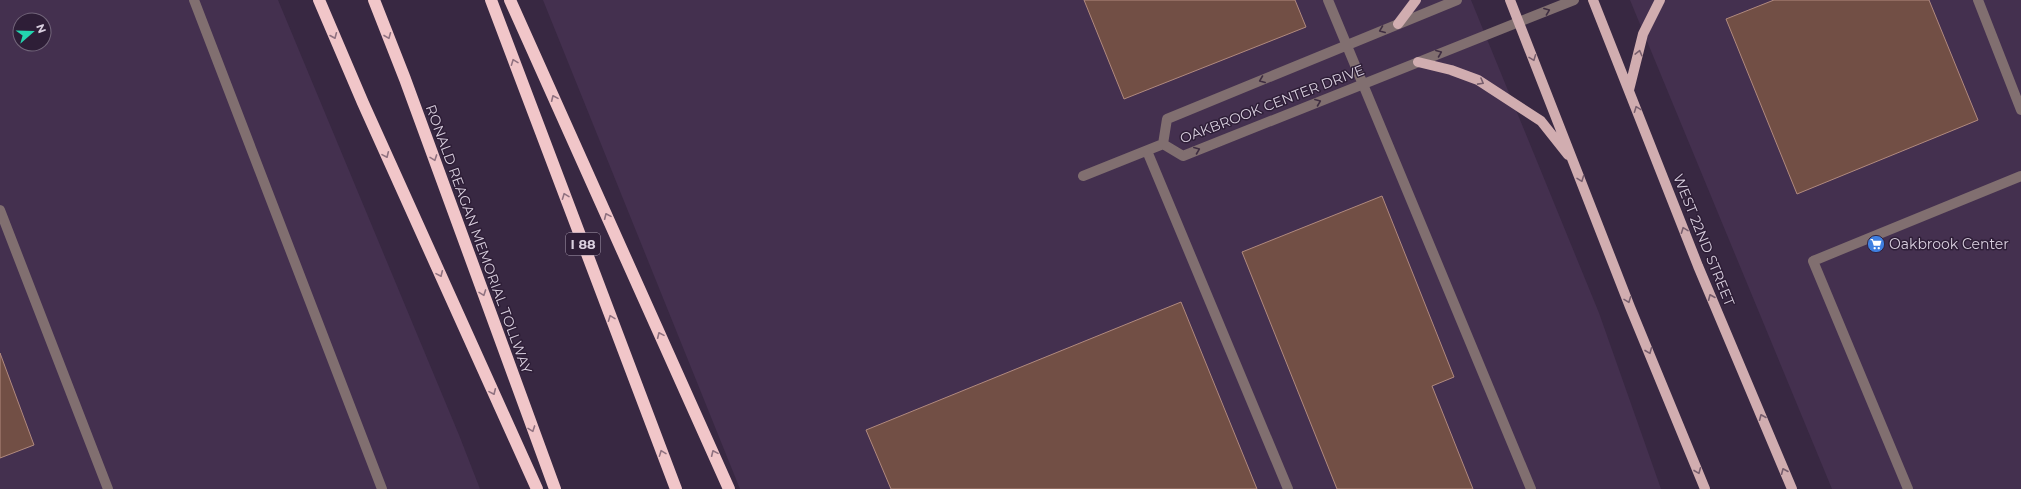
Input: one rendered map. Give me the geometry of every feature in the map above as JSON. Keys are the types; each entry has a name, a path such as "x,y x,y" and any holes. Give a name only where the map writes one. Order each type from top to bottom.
{"highway":[{"path":"319,0 363,103 537,489"},
{"name":"RONALD REAGAN MEMORIAL TOLLWAY","path":"374,0 405,79 555,489"},
{"name":"I 88","path":"491,0 676,489"},
{"path":"510,0 730,489"}],"main road":[{"path":"1398,24 1416,0"},
{"path":"1510,0 1705,489"},
{"name":"WEST 22ND STREET","path":"1594,0 1698,266 1792,489"},
{"path":"1629,90 1643,34 1660,0"},
{"path":"1418,62 1451,70 1478,80 1512,101 1541,121 1575,164"}],"street":[{"path":"194,0 382,489"},
{"path":"1328,0 1531,489"},
{"name":"OAKBROOK CENTER DRIVE","path":"1457,0 1167,119 1163,144 1183,156 1574,0"},
{"path":"1978,0 2021,110"},
{"path":"1083,176 1163,144"},
{"path":"1146,151 1288,489"},
{"path":"1908,489 1813,260 2021,176"},
{"path":"0,210 107,489"}],"shaded area":[{"path":"0,0 278,0 459,435 480,489 0,489"},
{"path":"543,0 1471,0 1599,313 1661,489 740,489"},
{"name":"Oakbrook Center","path":"1630,0 2021,0 2021,489 1832,489"}],"building":[{"path":"1084,0 1295,0 1306,27 1124,99"},
{"path":"1774,0 1929,0 1978,120 1797,194 1726,19"},
{"path":"1382,196 1454,377 1432,386 1473,489 1337,489 1242,252"},
{"path":"1181,302 1257,489 891,489 866,430"},
{"path":"0,353 34,445 0,458"}],"place":[{"name":"Oakbrook Center","path":"1876,244"}]}
